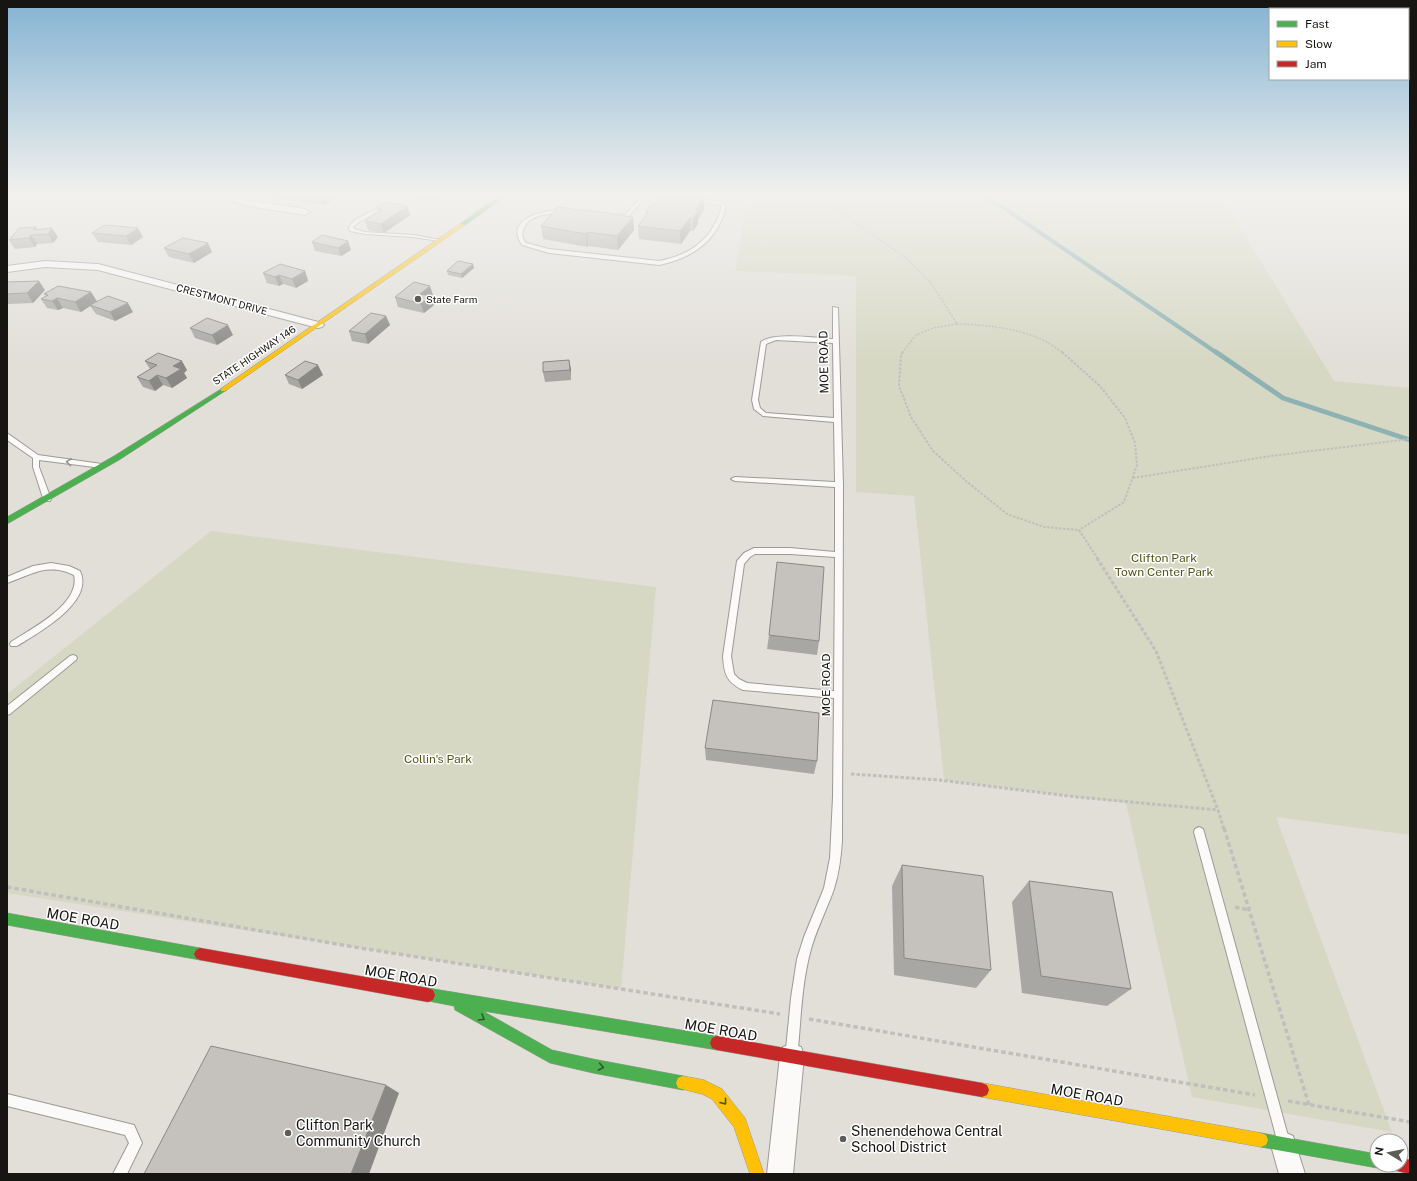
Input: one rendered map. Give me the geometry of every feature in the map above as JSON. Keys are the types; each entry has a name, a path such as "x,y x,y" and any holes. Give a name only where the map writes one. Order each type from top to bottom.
{"street":[{"name":"STATE HIGHWAY 146","path":"7,521 103,466 237,381 425,250"},
{"name":"CRESTMONT DRIVE","path":"7,269 45,264 98,267 318,325"},
{"name":"MOE ROAD","path":"7,919 448,998 792,1056 1369,1160"},
{"path":"448,998 550,1056 592,1066 704,1087 717,1094 740,1123 757,1174"},
{"path":"780,1174 792,1056"},
{"path":"1284,1145 1292,1174"}],"lane":[{"path":"545,250 629,261 659,263 668,262 695,250"},
{"name":"MOE ROAD","path":"792,1056 798,982 806,948 828,892 834,867 838,773 839,555 835,308"},
{"path":"836,341 776,338 765,341 763,344 755,407 759,412 765,415 838,420"},
{"path":"7,435 36,457 103,466"},
{"path":"36,457 36,467 47,499"},
{"path":"735,479 839,485"},
{"path":"838,694 746,687 737,684 731,677 728,669 728,656 740,563 747,555 754,551 839,555"},
{"path":"7,580 38,568 53,566 68,568 77,573 79,583 74,596 64,609 14,644"},
{"path":"7,711 73,658"},
{"path":"1199,832 1284,1145"},
{"path":"7,1100 129,1130 136,1143 120,1174"}],"path":[{"path":"895,250 905,257 932,283 957,324"},
{"path":"957,324 987,325 1006,328 1045,341 1069,357 1100,386 1125,418 1135,443 1137,465 1124,502 1079,530 1044,527 1006,514 933,451 911,417 899,386 901,355 916,335 933,328 957,324"},
{"path":"1132,478 1315,449 1410,439"},
{"path":"1079,530 1156,651 1218,810 1309,1105"},
{"path":"838,773 939,780 1077,797 1218,810"},
{"path":"7,886 360,948 795,1016 1410,1122"}],"green space":[{"name":"Clifton Park Town Center Park","path":"739,250 1254,250 1334,381 1410,388 1410,835 1276,817 1392,1132 1192,1097 1126,803 944,780 914,496 856,492 856,276 735,271"},
{"name":"Collin's Park","path":"211,531 656,587 621,989 7,893 7,694"}],"building":[{"path":"173,250 196,250 189,254"},
{"path":"458,261 473,264 461,274 447,271"},
{"path":"280,264 305,271 292,279 279,275 275,277 263,273"},
{"path":"39,281 27,293 7,294 7,282"},
{"path":"414,282 430,286 420,294 431,296 421,304 395,297"},
{"path":"58,286 91,292 75,302 57,298 52,301 41,299 48,295 44,294"},
{"path":"108,296 128,303 110,312 90,305"},
{"path":"371,313 386,316 365,334 349,331"},
{"path":"207,318 228,325 212,335 190,328"},
{"path":"158,353 182,361 173,366 181,369 166,378 157,375 149,381 137,377 157,365 145,361"},
{"path":"569,360 570,370 543,372 543,362"},
{"path":"305,361 318,365 298,380 285,375"},
{"path":"777,562 824,567 819,641 769,635"},
{"path":"713,700 819,713 817,761 705,748"},
{"path":"902,865 983,876 991,970 904,958"},
{"path":"1029,881 1112,892 1131,989 1041,976"},
{"name":"Clifton Park Community Church","path":"211,1046 386,1085 351,1174 144,1174"}],"waterway":[{"path":"1066,250 1217,353"},
{"path":"1216,352 1283,398 1410,440"}],"traffic: fast":[{"path":"7,521 116,458 223,390"},
{"path":"7,919 200,954"},
{"path":"428,995 717,1043"},
{"path":"460,1005 550,1056 593,1066 683,1083"},
{"path":"1261,1140 1369,1160"}],"traffic: slow":[{"path":"223,390 426,250"},
{"path":"683,1083 704,1087 717,1094 740,1123 757,1174"},
{"path":"982,1090 1261,1140"}],"traffic: jam":[{"path":"200,954 428,995"},
{"path":"717,1043 982,1090"}],"place":[{"name":"State Farm","path":"418,299"},
{"name":"Clifton Park Community Church","path":"288,1133"},
{"name":"Shenendehowa Central School District","path":"843,1139"}]}
